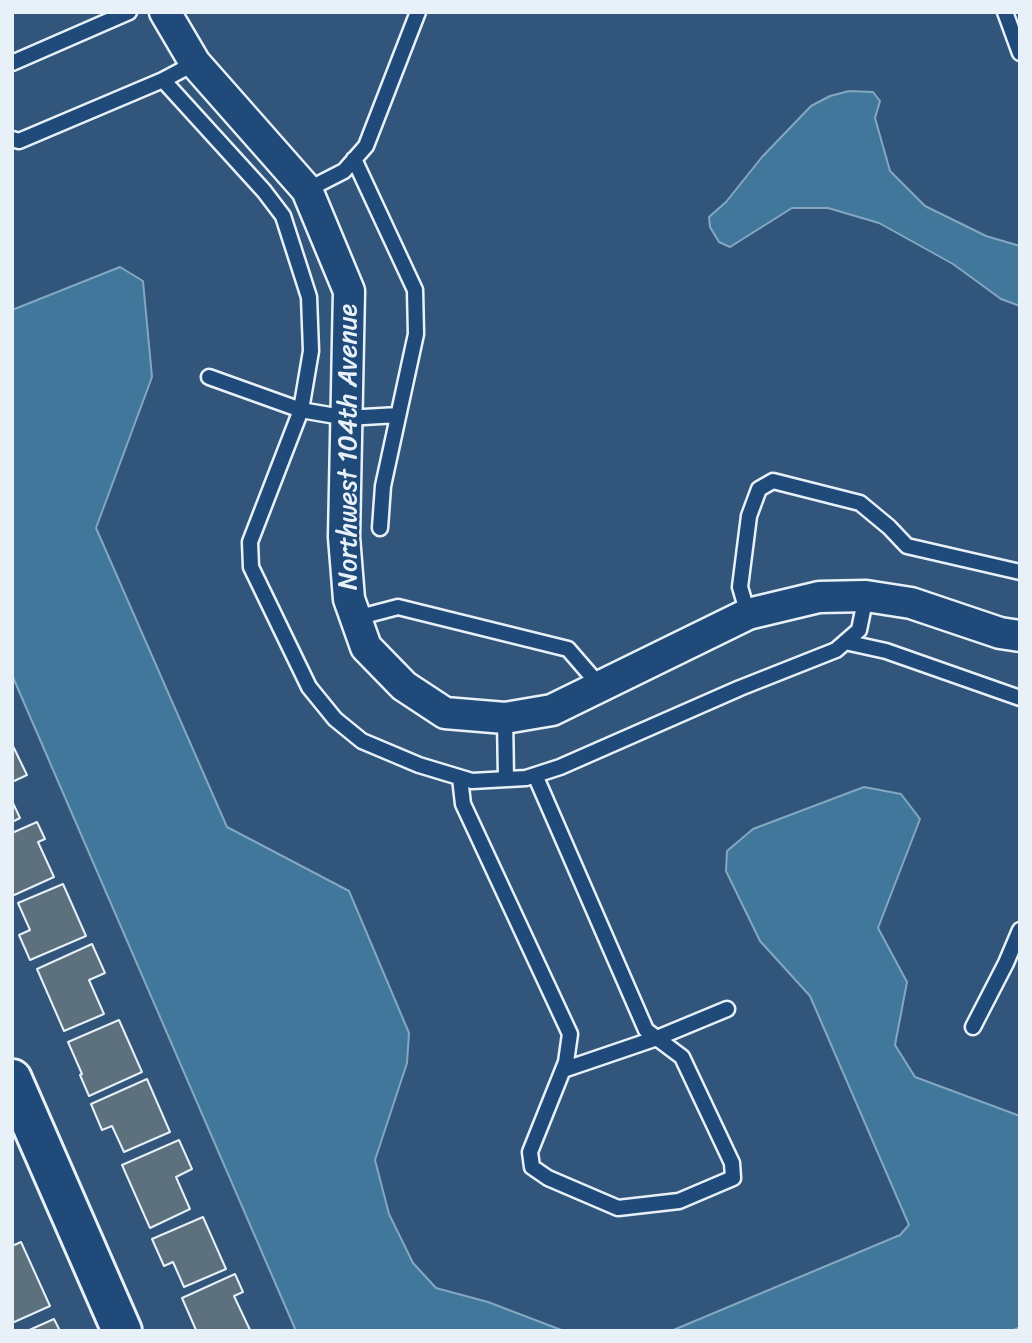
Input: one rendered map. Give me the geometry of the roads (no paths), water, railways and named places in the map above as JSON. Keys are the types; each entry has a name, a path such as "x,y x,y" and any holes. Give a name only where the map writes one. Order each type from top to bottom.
{"street":[{"name":"Northwest 104th Avenue","path":"165,12 195,63 307,190 349,291 344,537 349,599 366,647 404,686 445,713 505,718 552,710 748,614 819,597 866,596 911,603 1000,634 1020,636"},
{"path":"12,1079 122,1331"}],"lane":[{"path":"12,63 105,17 129,12"},
{"path":"307,190 344,171 366,146 418,12"},
{"path":"1004,12 1020,54"},
{"path":"12,139 19,141 163,80 195,63"},
{"path":"163,80 264,191 283,216 309,297 311,351 301,410 250,542 251,567 309,687 335,719 362,741 419,765 472,781 526,778 560,767 740,688 836,650 859,630 866,596"},
{"path":"354,159 415,290 416,334 383,486 380,528"},
{"path":"209,377 301,410 347,418 398,415"},
{"path":"748,614 740,587 749,516 759,489 773,481 860,503 907,546 1020,572"},
{"path":"356,618 398,607 568,649 600,686"},
{"path":"845,642 886,651 1020,698"},
{"path":"505,718 506,779"},
{"path":"460,778 463,804 570,1034 566,1062 530,1152 531,1167 548,1178 618,1208 679,1201 733,1178 732,1163 682,1057 646,1030 535,775"},
{"path":"973,1027 1013,966 1020,930"},
{"path":"563,1070 657,1038 727,1009"}],"water":[{"path":"849,91 873,92 880,101 875,118 890,171 925,206 986,236 1020,246 1020,306 1001,299 953,264 879,223 828,208 792,208 730,247 719,242 710,227 709,217 726,202 762,157 811,106 830,96"},
{"path":"120,267 143,281 152,377 96,528 227,827 349,891 409,1033 407,1063 375,1160 389,1214 413,1263 436,1288 488,1302 564,1331 296,1331 12,675 12,310"},
{"path":"864,787 901,794 920,819 878,928 907,982 895,1045 915,1077 1020,1116 1020,1327 1012,1331 671,1331 900,1235 909,1225 810,996 760,941 726,871 727,851 753,829"}]}
